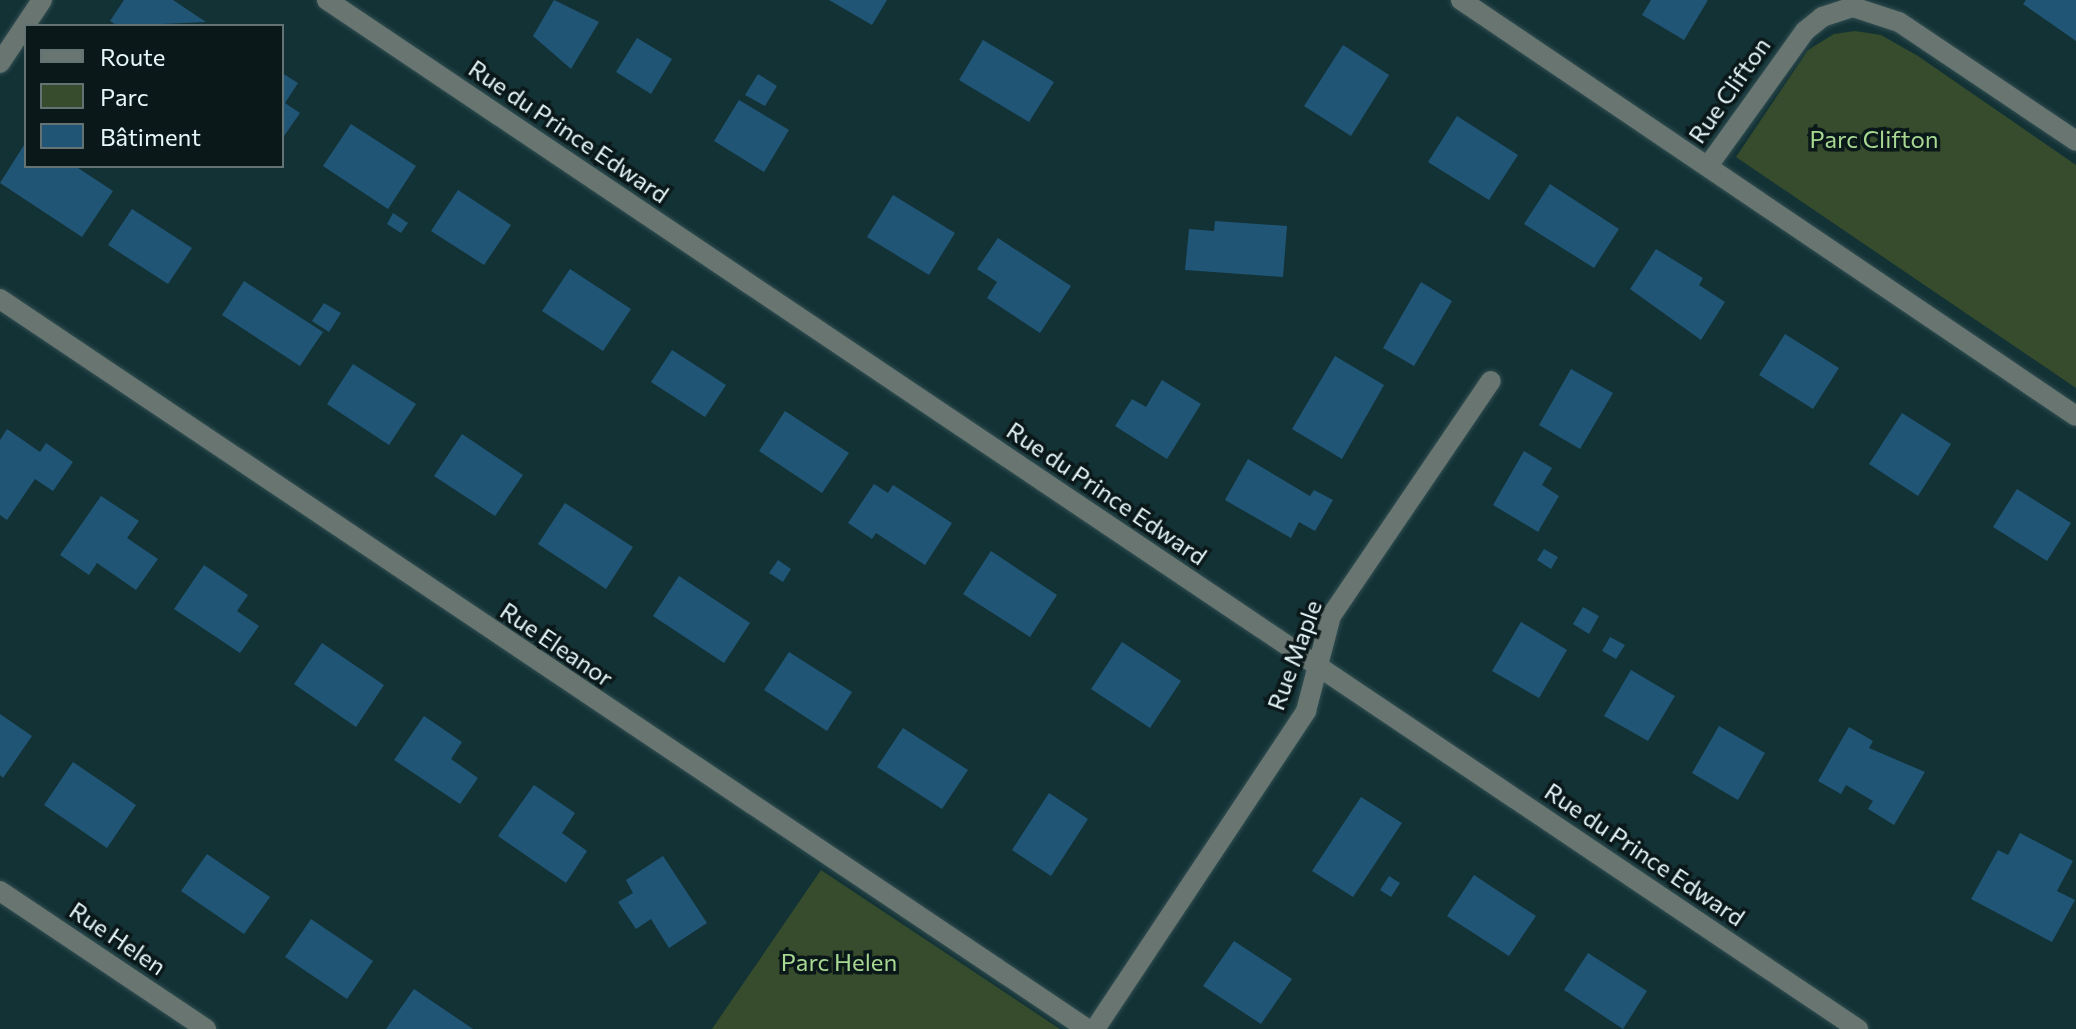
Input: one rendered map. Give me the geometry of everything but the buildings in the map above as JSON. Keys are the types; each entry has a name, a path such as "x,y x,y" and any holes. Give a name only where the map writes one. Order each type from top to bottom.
{"street":[{"path":"26,24 42,0"},
{"name":"Rue du Prince Edward","path":"327,0 1858,1029"},
{"name":"Rue Clifton","path":"1461,0 2076,416"},
{"name":"Rue Clifton","path":"1708,166 1805,31 1822,17 1853,7 1899,22 2076,141"},
{"path":"0,63 24,27"},
{"name":"Rue Eleanor","path":"0,299 1087,1029"},
{"name":"Rue Maple","path":"1095,1029 1306,711 1331,616 1491,381"},
{"name":"Rue Helen","path":"0,891 206,1029"}],"green space":[{"name":"Parc Clifton","path":"1855,31 1881,35 1918,56 2076,165 2076,388 1736,157 1808,50 1834,34"},
{"name":"Parc Helen","path":"821,870 1060,1029 712,1029"}]}
